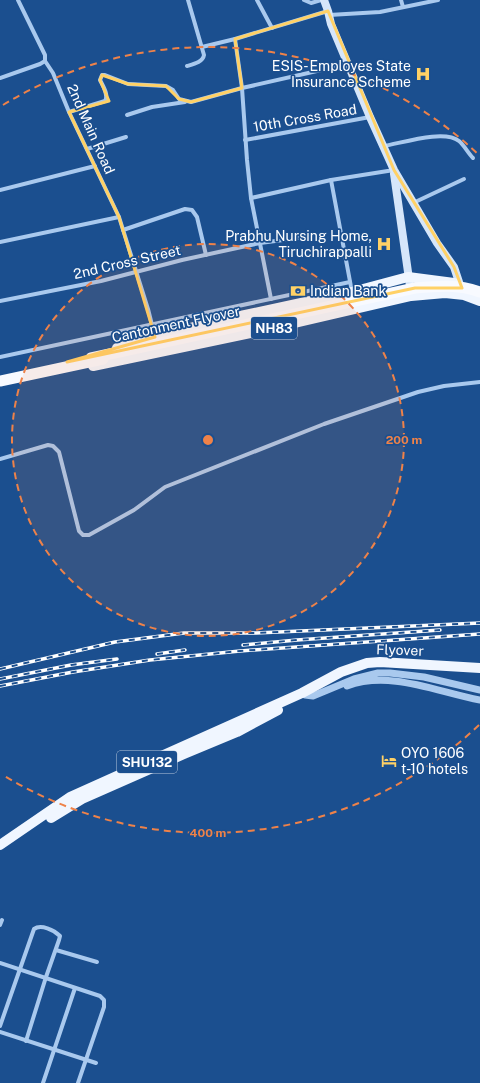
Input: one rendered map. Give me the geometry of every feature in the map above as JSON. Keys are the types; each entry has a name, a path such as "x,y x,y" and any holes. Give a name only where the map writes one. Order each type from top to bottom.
{"highway":[{"name":"Cantonment Flyover","path":"91,360 415,288 450,286 467,288 480,292"},
{"name":"Cantonment Flyover","path":"67,364 143,350 409,295 440,290 457,291 480,296"},
{"name":"NH83","path":"0,374 67,364"},
{"name":"NH83","path":"0,381 67,364"}],"main road":[{"path":"322,0 329,13 331,24 370,117 394,170 437,243 454,267 464,296"},
{"path":"394,170 409,295"},
{"path":"67,364 155,337 282,306 351,287 408,277 461,284 480,289"},
{"name":"NH83","path":"67,364 82,368 109,363 256,332 409,295 445,293 464,296 480,301"},
{"name":"Flyover","path":"316,690 353,667 375,662 480,668"},
{"name":"Flyover","path":"303,694 316,690 343,675 380,666 480,673"},
{"path":"0,848 82,799 237,732 303,694"},
{"name":"SHU132","path":"0,844 70,797 303,694"}],"street":[{"name":"2nd Main Road","path":"18,0 45,55 45,61 54,72 69,112 119,217 155,337"},
{"path":"187,66 203,59 204,55 188,0"},
{"path":"257,0 272,28"},
{"path":"304,0 311,3 322,0"},
{"path":"401,0 403,7"},
{"path":"202,47 329,13 380,12 438,0"},
{"path":"235,39 242,88 245,140 251,198 271,299"},
{"path":"0,78 45,61"},
{"path":"127,115 152,107 191,102 242,88 348,64"},
{"path":"69,112 106,101 107,95 100,80 100,77 105,74 128,84 166,86 173,90 179,99 186,102"},
{"name":"10th Cross Road","path":"245,140 370,117"},
{"path":"384,146 424,137 449,136 459,141 473,158"},
{"path":"87,149 126,137"},
{"path":"0,190 95,166"},
{"path":"251,198 331,180 394,170"},
{"path":"413,203 464,179"},
{"path":"0,357 271,299 351,287 331,180"},
{"path":"123,230 185,209 192,210 197,217 206,255"},
{"path":"0,242 119,217"},
{"name":"2nd Cross Street","path":"0,301 101,281 260,243 314,236"},
{"path":"0,459 48,445 53,446 59,452 80,530 83,535 89,535 134,510 166,487 324,424 418,392 444,386 480,382"},
{"path":"316,690 322,692 354,679 378,673 404,674 480,690"},
{"path":"316,690 323,695 361,682 389,680 480,700"},
{"path":"0,926 2,920"},
{"path":"0,1026 34,929 37,927 57,933 60,936 56,950 26,1041"},
{"path":"56,950 97,962"},
{"path":"0,963 100,996 104,1000 104,1007 78,1083"},
{"path":"43,1083 75,988"},
{"path":"0,1032 96,1063"}],"highlighted area":[{"path":"328,11 394,170 454,267 462,288 415,288 67,362 155,337 119,217 69,112 109,101 100,80 102,75 128,84 166,86 179,99 191,102 242,88 235,39"}],"railway":[{"path":"0,669 115,642 184,633 256,633 480,623"},
{"path":"243,645 440,630"},
{"path":"0,686 73,672 150,660 240,651 480,634"},
{"path":"157,654 185,650"},
{"path":"0,679 71,665 117,659"}],"place":[{"name":"ESIS- Employes State Insurance Scheme","path":"423,74"},
{"name":"Prabhu Nursing Home, Tiruchirappalli","path":"384,244"},
{"name":"Indian Bank","path":"298,291"},
{"name":"OYO 1606 t-10 hotels","path":"389,761"}]}
